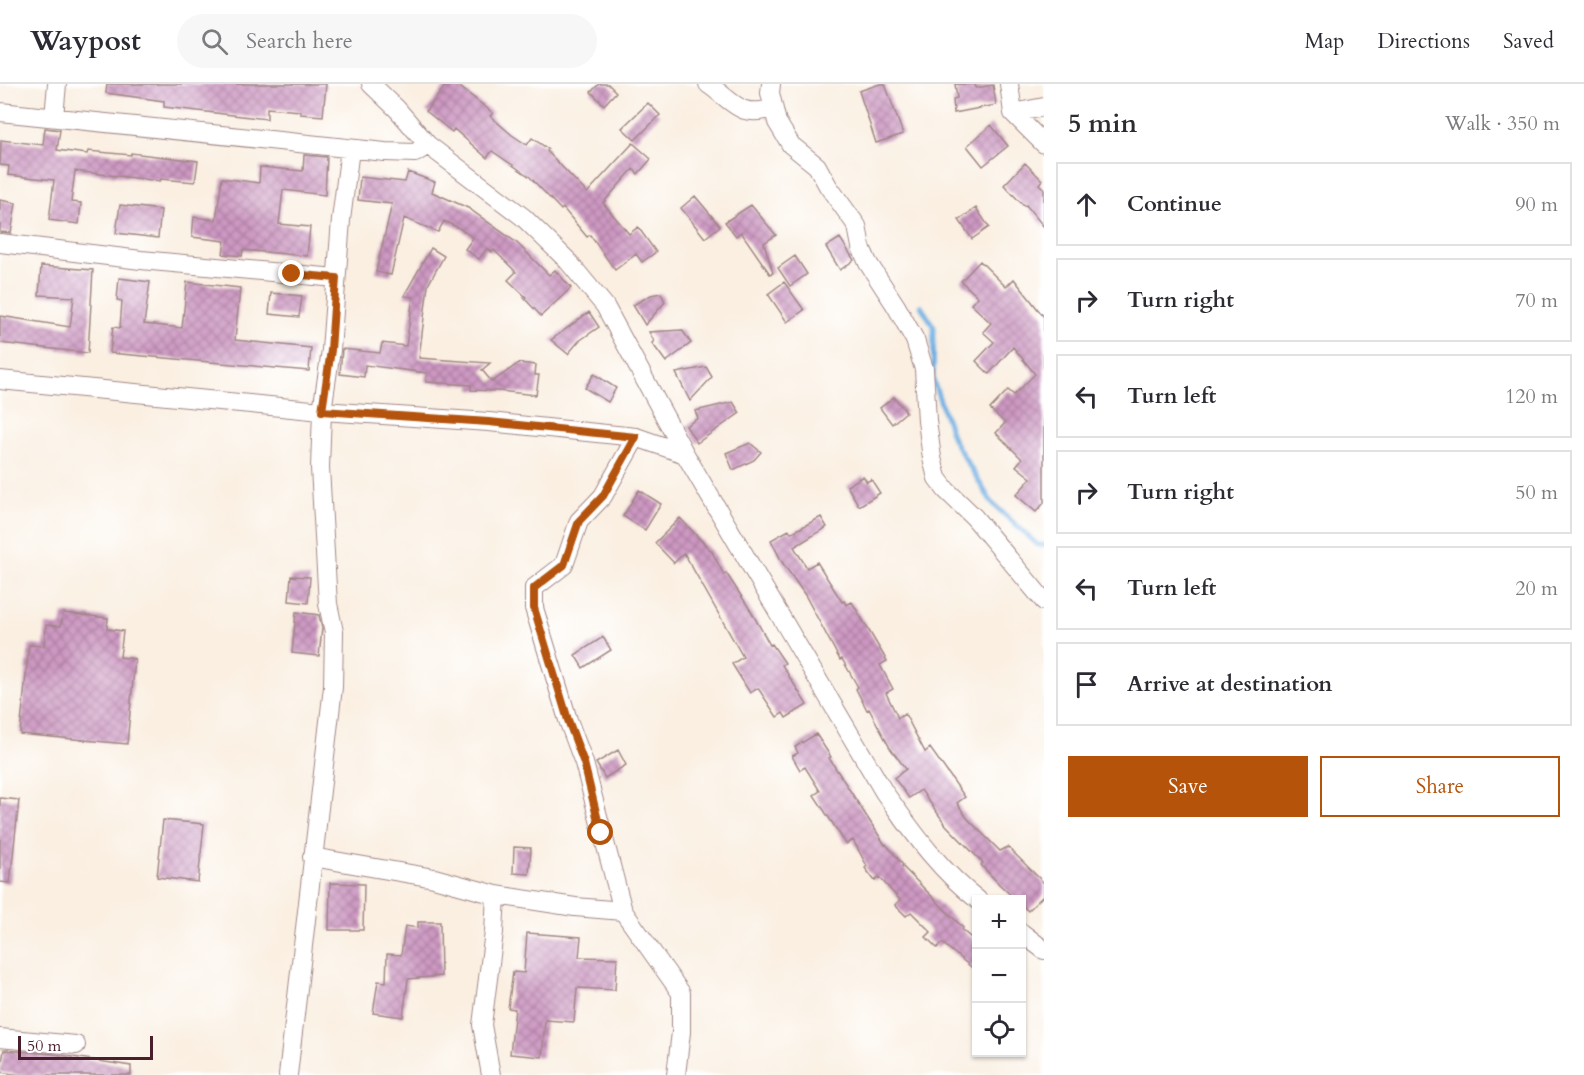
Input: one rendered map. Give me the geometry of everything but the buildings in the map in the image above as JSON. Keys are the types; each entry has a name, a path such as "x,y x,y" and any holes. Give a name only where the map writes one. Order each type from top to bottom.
{"street":[{"path":"54,117 57,84"},
{"path":"371,84 428,144 523,217 567,260 605,306 685,454 884,792 917,839 954,882 972,896"},
{"path":"708,84 739,109 762,112 772,108"},
{"path":"771,84 772,108 777,122 791,145 817,166 828,186 857,226 861,247 868,263 915,340 924,369 927,421 937,478 974,517 1044,602"},
{"path":"1009,84 1013,113 1044,144"},
{"path":"1013,113 1044,107"},
{"path":"0,112 350,149 415,153 428,144"},
{"path":"288,1075 333,687 334,632 328,604 320,468 322,411 331,350 350,149"},
{"path":"0,243 141,260 336,278"},
{"path":"0,380 322,411 489,422 636,437 685,454"},
{"path":"636,437 603,496 579,521 564,565 534,588 534,608 568,720 584,763 623,911 681,993 681,1032 676,1075"},
{"path":"312,857 434,878 496,895 575,907 623,911"},
{"path":"492,1075 482,1025 494,932 496,895"},
{"path":"1026,936 1044,950"},
{"path":"0,1038 76,1045"}],"waterway":[{"path":"921,306 934,327 933,380 953,439 992,503 1038,545 1044,545"}],"route":[{"path":"292,274 336,278 331,350 322,411 489,422 636,437 603,496 579,521 564,565 534,588 534,608 568,720 584,763 601,833"}]}
